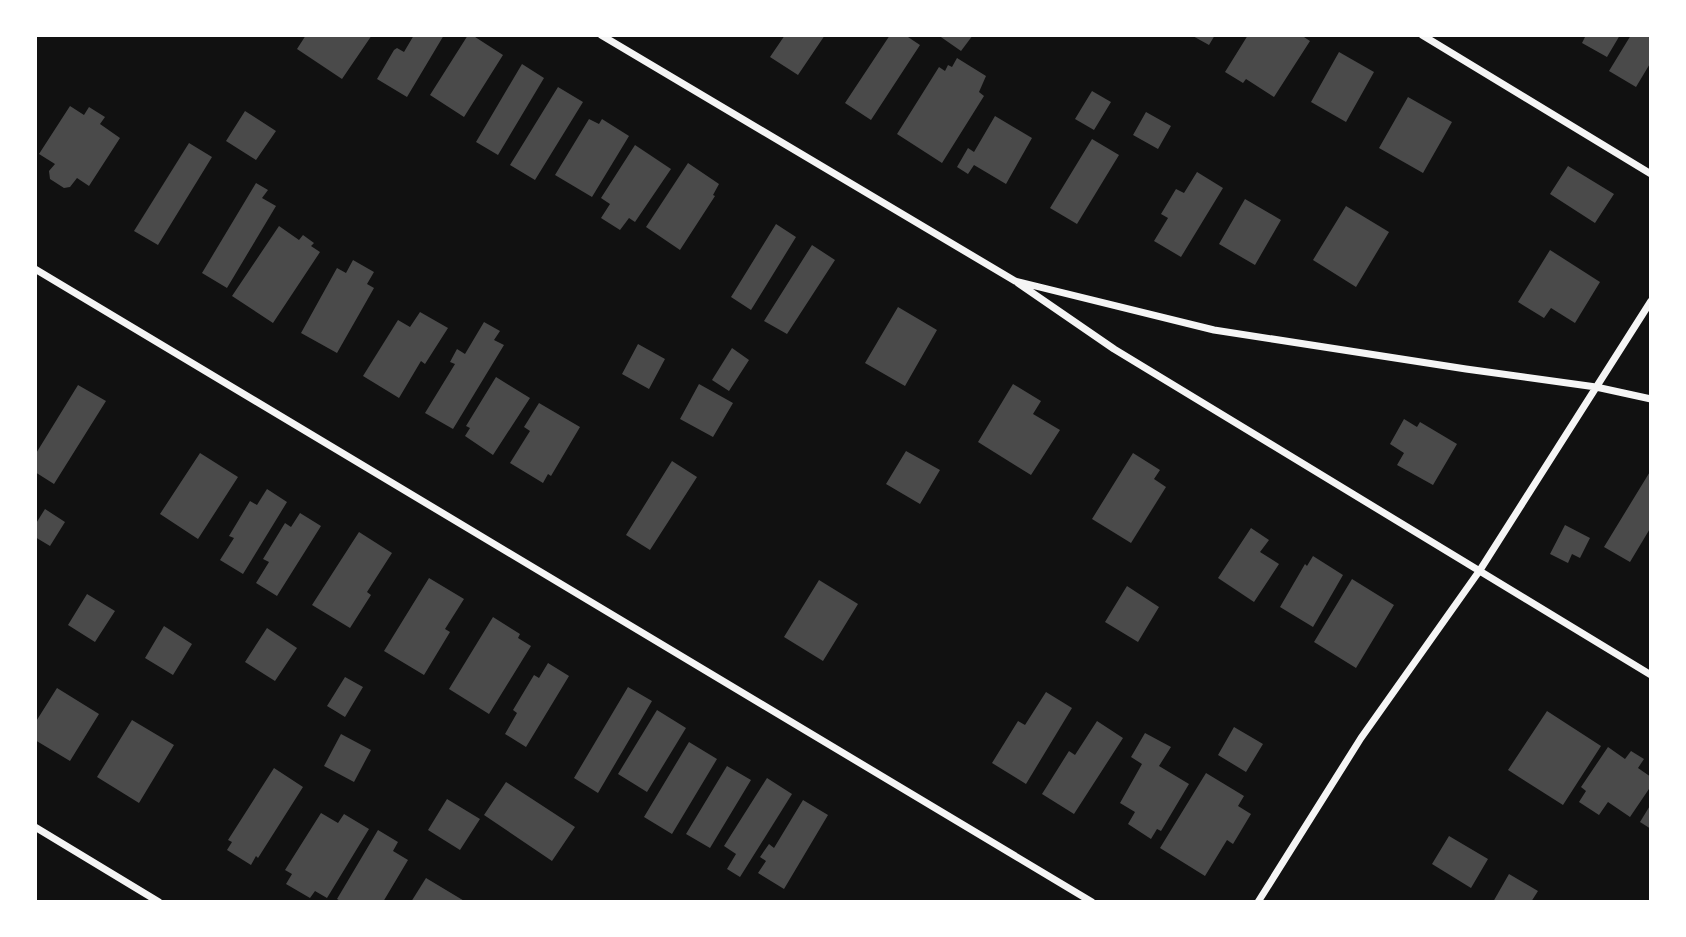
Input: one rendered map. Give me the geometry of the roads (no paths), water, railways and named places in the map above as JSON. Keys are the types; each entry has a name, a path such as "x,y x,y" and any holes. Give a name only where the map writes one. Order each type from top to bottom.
{"street":[{"path":"601,35 1014,281 1114,349 1651,675"},
{"path":"1422,35 1651,174"},
{"path":"35,269 1092,902"},
{"path":"1014,281 1214,330 1596,387 1651,400"},
{"path":"1258,902 1361,738 1480,570 1651,301"},
{"path":"35,827 159,902"}]}
